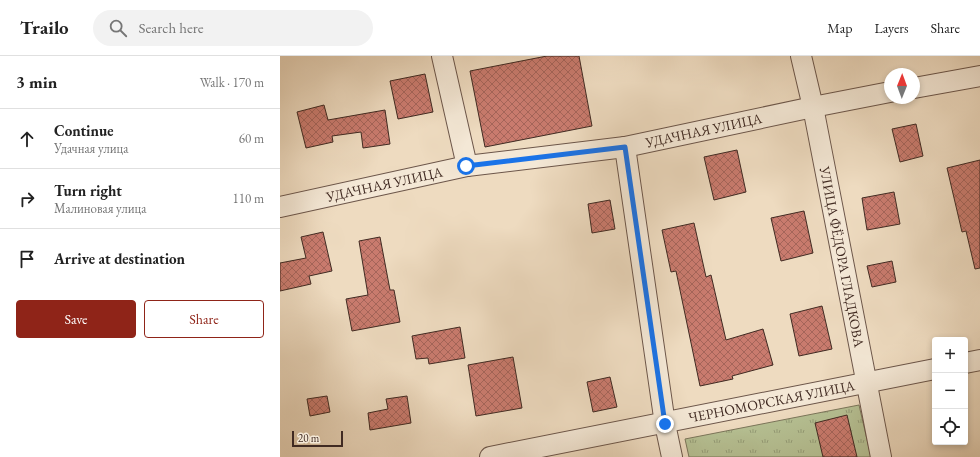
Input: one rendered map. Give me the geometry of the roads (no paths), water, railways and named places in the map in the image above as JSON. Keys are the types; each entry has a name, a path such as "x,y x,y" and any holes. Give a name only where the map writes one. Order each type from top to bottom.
{"street":[{"path":"442,56 466,166"},
{"name":"УЛИЦА ФЁДОРА ГЛАДКОВА","path":"801,56 813,107 881,457"},
{"path":"920,87 980,76"},
{"name":"УДАЧНАЯ УЛИЦА","path":"280,207 466,166 625,147 884,93"},
{"path":"625,147 665,424 672,457"},
{"path":"968,363 980,360"},
{"name":"ЧЕРНОМОРСКАЯ УЛИЦА","path":"490,457 932,371"}]}
